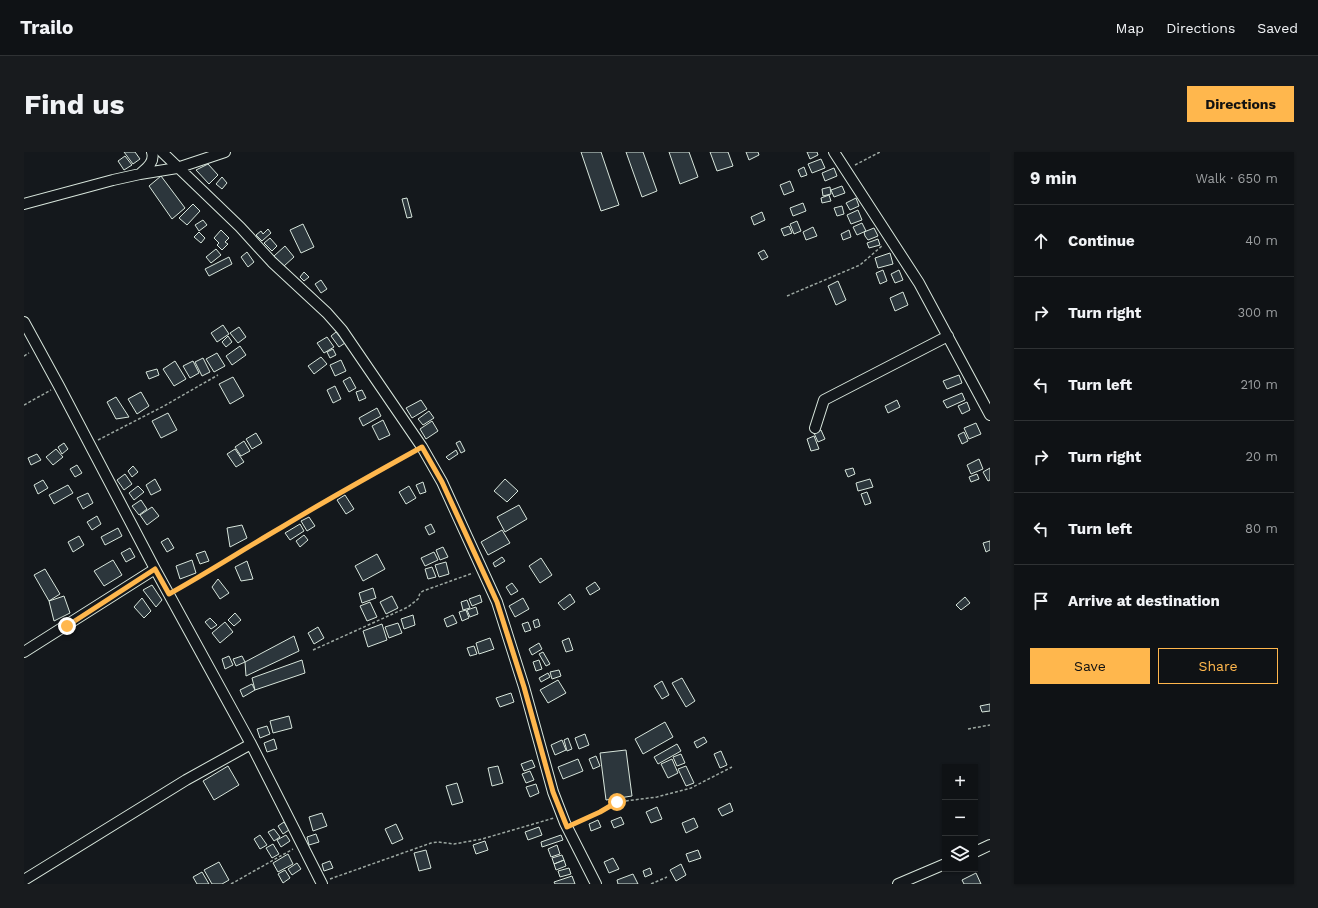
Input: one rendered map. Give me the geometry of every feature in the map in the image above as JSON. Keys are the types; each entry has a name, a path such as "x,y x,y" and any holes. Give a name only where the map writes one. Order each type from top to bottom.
{"street":[{"path":"140,174 150,166 153,156 152,152"},
{"path":"162,152 240,227 272,262 337,324 422,447 442,482 497,602 524,687 561,816 596,884"},
{"path":"24,204 140,174 177,168 225,152"},
{"path":"834,152 919,283 990,415"},
{"path":"24,322 155,569 251,744 321,883"},
{"path":"815,428 824,400 948,336"},
{"path":"24,652 155,569"},
{"path":"24,880 186,780 251,744"},
{"path":"978,851 990,845"},
{"path":"898,884 942,865"}],"path":[{"path":"846,170 880,152"},
{"path":"787,296 860,265 890,238"},
{"path":"90,445 164,406 218,375"},
{"path":"24,405 59,386"},
{"path":"169,594 211,571 351,486 422,447"},
{"path":"313,650 408,606 418,599 420,593 423,591 482,570"},
{"path":"968,730 990,725"},
{"path":"567,827 600,812 617,802 657,797 691,788 732,767"},
{"path":"321,883 431,843 438,842 454,844 482,838 561,816"},
{"path":"232,884 301,844"},
{"path":"651,884 667,877"}],"building":[{"path":"124,152 135,152 140,159 133,164"},
{"path":"581,152 601,152 619,205 601,211"},
{"path":"626,152 643,152 657,191 642,197"},
{"path":"669,152 689,152 698,177 680,184"},
{"path":"710,152 728,152 733,166 717,171"},
{"path":"746,152 758,152 759,155 749,160"},
{"path":"807,152 817,152 818,155 810,159"},
{"path":"125,156 132,165 124,170 118,161"},
{"path":"821,159 825,168 812,173 808,164"},
{"path":"208,164 218,175 209,184 196,170"},
{"path":"804,167 807,175 801,177 798,170"},
{"path":"834,168 837,176 825,181 822,173"},
{"path":"161,176 185,208 172,219 149,186"},
{"path":"222,177 227,183 222,189 216,184"},
{"path":"790,181 794,191 784,195 780,185"},
{"path":"842,186 845,193 834,197 831,190"},
{"path":"830,187 831,194 823,196 822,189"},
{"path":"829,195 831,201 822,203 821,198"},
{"path":"407,198 412,217 407,218 402,199"},
{"path":"856,198 859,206 850,210 846,203"},
{"path":"803,203 806,211 793,216 790,208"},
{"path":"193,204 200,211 187,225 179,218"},
{"path":"842,206 844,214 837,216 834,208"},
{"path":"858,210 862,220 851,224 847,215"},
{"path":"762,212 765,220 754,225 751,217"},
{"path":"203,220 207,225 199,231 195,225"},
{"path":"797,221 801,231 794,234 790,224"},
{"path":"862,223 866,231 857,235 853,227"},
{"path":"303,224 314,247 301,253 290,230"},
{"path":"789,226 792,233 784,236 781,229"},
{"path":"813,227 817,236 806,240 803,232"},
{"path":"874,228 878,236 868,240 864,232"},
{"path":"268,229 271,233 262,241 256,235 261,231 263,234"},
{"path":"221,230 229,238 225,242 228,244 222,250 217,245 219,243 214,238"},
{"path":"849,230 851,237 843,240 841,234"},
{"path":"199,232 205,238 201,243 194,237"},
{"path":"270,238 277,246 272,251 264,243"},
{"path":"878,239 880,245 869,248 867,243"},
{"path":"285,246 294,257 284,266 274,256"},
{"path":"216,249 221,255 211,263 206,257"},
{"path":"764,250 768,257 762,260 758,253"},
{"path":"247,252 254,262 248,267 241,257"},
{"path":"890,253 893,264 878,268 875,258"},
{"path":"229,257 232,264 209,276 205,269"},
{"path":"883,270 887,281 880,284 876,273"},
{"path":"899,270 903,280 895,283 891,274"},
{"path":"304,272 309,277 304,281 300,277"},
{"path":"321,280 327,289 321,293 315,284"},
{"path":"838,281 846,300 836,305 828,286"},
{"path":"903,292 908,305 895,311 890,298"},
{"path":"223,325 229,334 217,342 211,333"},
{"path":"239,327 246,337 238,343 230,333"},
{"path":"336,332 345,343 339,347 331,336"},
{"path":"228,336 232,342 226,347 222,342"},
{"path":"327,337 334,347 324,353 317,343"},
{"path":"240,346 246,355 232,365 226,356"},
{"path":"333,349 336,355 330,358 327,352"},
{"path":"217,353 225,366 214,372 206,359"},
{"path":"321,357 327,364 314,374 308,366"},
{"path":"203,358 210,372 202,376 195,362"},
{"path":"341,360 346,371 335,376 330,365"},
{"path":"175,361 186,379 174,386 163,369"},
{"path":"193,361 199,373 190,378 183,366"},
{"path":"157,369 159,375 149,379 146,372"},
{"path":"959,375 962,383 947,389 943,381"},
{"path":"233,377 244,396 230,404 219,384"},
{"path":"350,377 356,388 349,392 343,381"},
{"path":"335,386 341,399 333,403 327,390"},
{"path":"362,390 366,398 359,401 356,392"},
{"path":"141,392 149,406 137,414 128,399"},
{"path":"962,393 965,400 947,408 943,401"},
{"path":"116,397 129,417 116,419 107,402"},
{"path":"421,400 427,409 412,418 406,408"},
{"path":"897,400 900,407 888,413 885,406"},
{"path":"967,402 970,410 962,414 958,406"},
{"path":"377,408 381,416 363,426 359,418"},
{"path":"429,411 434,418 423,425 418,419"},
{"path":"168,413 177,430 161,438 152,421"},
{"path":"383,420 390,435 379,440 372,426"},
{"path":"432,421 438,431 426,439 420,429"},
{"path":"976,423 981,434 969,439 964,428"},
{"path":"821,430 825,439 818,442 814,433"},
{"path":"964,432 968,441 962,444 958,435"},
{"path":"256,433 262,443 252,449 246,439"},
{"path":"814,436 819,449 811,451 807,439"},
{"path":"244,441 250,451 241,456 235,447"},
{"path":"460,441 465,451 461,453 456,443"},
{"path":"64,443 68,449 62,454 58,447"},
{"path":"56,449 63,457 53,465 46,457"},
{"path":"235,449 244,462 236,467 227,454"},
{"path":"456,450 458,454 449,460 446,457"},
{"path":"37,454 41,460 31,465 28,458"},
{"path":"979,459 983,469 971,474 967,465"},
{"path":"77,465 82,473 75,477 70,469"},
{"path":"133,466 138,472 132,477 128,471"},
{"path":"853,468 855,474 848,477 845,470"},
{"path":"990,468 990,480 988,481 983,472"},
{"path":"125,474 132,484 124,490 117,480"},
{"path":"977,474 979,479 971,482 969,477"},
{"path":"155,479 161,490 151,495 146,485"},
{"path":"505,479 518,491 507,502 494,491"},
{"path":"870,479 873,487 858,491 856,483"},
{"path":"43,480 48,488 38,494 34,485"},
{"path":"423,482 426,492 420,494 416,485"},
{"path":"68,485 73,493 54,504 49,495"},
{"path":"138,486 144,492 134,500 129,493"},
{"path":"409,486 416,498 406,504 399,492"},
{"path":"867,492 871,503 865,505 861,494"},
{"path":"88,493 93,503 83,509 77,498"},
{"path":"345,495 354,509 346,514 337,500"},
{"path":"141,500 147,509 139,515 132,506"},
{"path":"519,505 527,519 505,532 497,517"},
{"path":"152,507 159,516 147,525 140,515"},
{"path":"97,516 101,524 92,530 87,522"},
{"path":"309,517 315,526 307,531 301,521"},
{"path":"300,524 304,531 290,540 285,533"},
{"path":"431,524 435,532 429,535 425,527"},
{"path":"242,525 247,538 230,547 227,528"},
{"path":"118,528 122,536 105,545 101,537"},
{"path":"502,530 510,543 488,555 481,542"},
{"path":"304,535 308,540 300,547 296,541"},
{"path":"79,536 84,545 73,552 68,542"},
{"path":"168,538 174,548 167,552 161,542"},
{"path":"990,541 990,550 986,552 983,543"},
{"path":"443,547 448,557 440,560 436,550"},
{"path":"130,548 135,557 126,562 121,553"},
{"path":"205,551 209,561 200,564 196,554"},
{"path":"434,552 438,560 425,566 421,558"},
{"path":"377,554 385,569 363,581 355,566"},
{"path":"502,557 505,561 495,567 493,563"},
{"path":"541,558 552,575 540,583 529,566"},
{"path":"113,560 122,575 104,586 94,571"},
{"path":"192,560 196,573 180,579 176,566"},
{"path":"247,561 253,579 241,581 235,567"},
{"path":"446,562 449,574 439,577 435,565"},
{"path":"432,567 436,577 428,579 425,569"},
{"path":"45,569 60,594 49,601 34,575"},
{"path":"218,579 229,593 220,599 212,587"},
{"path":"595,582 600,589 590,595 586,588"},
{"path":"512,583 518,591 511,595 506,587"},
{"path":"152,585 162,600 156,607 143,590"},
{"path":"373,588 376,598 362,603 359,593"},
{"path":"570,594 575,602 564,610 558,603"},
{"path":"480,595 482,602 472,606 469,599"},
{"path":"64,596 70,613 54,621 49,601"},
{"path":"392,596 398,608 386,614 380,602"},
{"path":"965,597 970,603 961,610 956,605"},
{"path":"142,598 151,611 144,618 134,607"},
{"path":"523,598 529,609 515,617 509,606"},
{"path":"467,600 470,608 463,610 461,602"},
{"path":"370,602 377,617 367,621 360,606"},
{"path":"476,607 478,614 470,617 467,610"},
{"path":"466,610 469,618 462,621 459,612"},
{"path":"235,613 241,620 234,626 228,620"},
{"path":"413,615 415,625 404,629 401,619"},
{"path":"453,615 457,623 447,627 444,619"},
{"path":"210,618 217,625 211,629 205,622"},
{"path":"538,619 540,626 535,628 533,621"},
{"path":"225,622 233,632 220,643 212,633"},
{"path":"528,622 531,630 525,632 522,624"},
{"path":"398,623 402,633 389,638 385,627"},
{"path":"382,624 387,640 368,647 363,631"},
{"path":"318,627 324,638 314,644 308,633"},
{"path":"294,636 299,651 246,676 245,662"},
{"path":"490,638 494,649 479,654 476,643"},
{"path":"569,638 573,650 566,652 562,641"},
{"path":"539,643 542,649 532,655 529,649"},
{"path":"474,646 477,654 470,656 467,648"},
{"path":"543,652 550,664 546,666 539,654"},
{"path":"229,656 233,665 225,669 222,659"},
{"path":"242,656 245,662 236,666 233,659"},
{"path":"302,660 305,673 255,690 252,678"},
{"path":"539,660 542,669 536,671 533,662"},
{"path":"559,670 561,676 552,679 550,672"},
{"path":"548,673 550,677 541,682 539,678"},
{"path":"682,678 695,701 686,707 672,683"},
{"path":"558,680 566,693 548,703 540,690"},
{"path":"662,681 669,695 662,699 654,686"},
{"path":"252,684 255,690 243,697 240,690"},
{"path":"511,693 514,702 500,707 496,698"},
{"path":"990,704 990,711 982,712 980,706"},
{"path":"289,716 292,728 273,733 270,721"},
{"path":"665,722 673,737 643,754 635,739"},
{"path":"267,726 270,734 260,738 257,729"},
{"path":"585,734 589,745 579,749 575,738"},
{"path":"704,737 707,742 697,748 694,742"},
{"path":"568,738 572,749 567,751 564,740"},
{"path":"274,739 277,749 267,752 264,743"},
{"path":"562,740 566,750 555,755 551,745"},
{"path":"677,744 681,751 658,764 654,757"},
{"path":"626,750 632,796 606,800 600,753"},
{"path":"721,751 727,765 720,768 714,754"},
{"path":"681,754 685,763 677,766 673,757"},
{"path":"596,756 600,766 593,769 589,759"},
{"path":"578,759 583,771 563,779 558,767"},
{"path":"672,759 678,773 668,778 661,764"},
{"path":"532,760 535,767 524,771 521,764"},
{"path":"228,766 239,785 214,800 203,781"},
{"path":"498,766 503,783 492,786 488,768"},
{"path":"686,766 694,783 686,786 678,769"},
{"path":"530,771 534,780 526,783 522,774"},
{"path":"457,783 463,802 452,805 446,786"},
{"path":"536,784 539,793 530,797 526,787"},
{"path":"730,803 733,811 722,816 718,809"},
{"path":"657,807 662,819 651,823 646,812"},
{"path":"322,813 327,826 313,831 309,817"},
{"path":"621,817 624,824 614,828 611,821"},
{"path":"694,818 698,827 686,833 682,823"},
{"path":"598,820 601,827 591,831 589,824"},
{"path":"284,822 289,830 283,834 278,826"},
{"path":"396,824 403,839 392,844 385,829"},
{"path":"539,827 542,835 528,840 525,832"},
{"path":"274,829 280,837 274,841 268,832"},
{"path":"316,834 319,842 309,845 307,837"},
{"path":"260,835 267,845 260,849 254,839"},
{"path":"286,835 290,841 281,847 277,840"},
{"path":"561,835 563,840 542,847 541,842"},
{"path":"485,841 488,850 476,854 473,845"},
{"path":"273,844 279,854 272,858 266,848"},
{"path":"557,845 560,854 551,857 548,849"},
{"path":"426,850 431,868 419,871 414,853"},
{"path":"698,850 701,858 689,862 686,854"},
{"path":"288,854 293,864 278,872 273,863"},
{"path":"562,855 564,860 554,864 552,858"},
{"path":"613,858 619,869 609,873 604,862"},
{"path":"564,860 566,866 556,870 554,864"},
{"path":"330,861 333,868 324,871 322,864"},
{"path":"219,862 229,880 222,884 212,884 204,870"},
{"path":"297,863 301,869 292,875 288,869"},
{"path":"681,864 686,875 676,881 670,870"},
{"path":"569,868 571,874 560,877 558,871"},
{"path":"650,868 652,874 645,877 643,871"},
{"path":"285,870 290,878 283,883 278,874"},
{"path":"202,872 209,884 197,884 193,877"},
{"path":"976,873 981,884 964,884 962,880"},
{"path":"633,874 638,884 618,884 617,880"},
{"path":"572,876 575,884 555,884 554,882"}],"route":[{"path":"67,626 155,569 169,594 211,571 351,486 422,447 442,482 497,602 524,687 553,792 561,816 567,827 600,812 617,802"}]}
